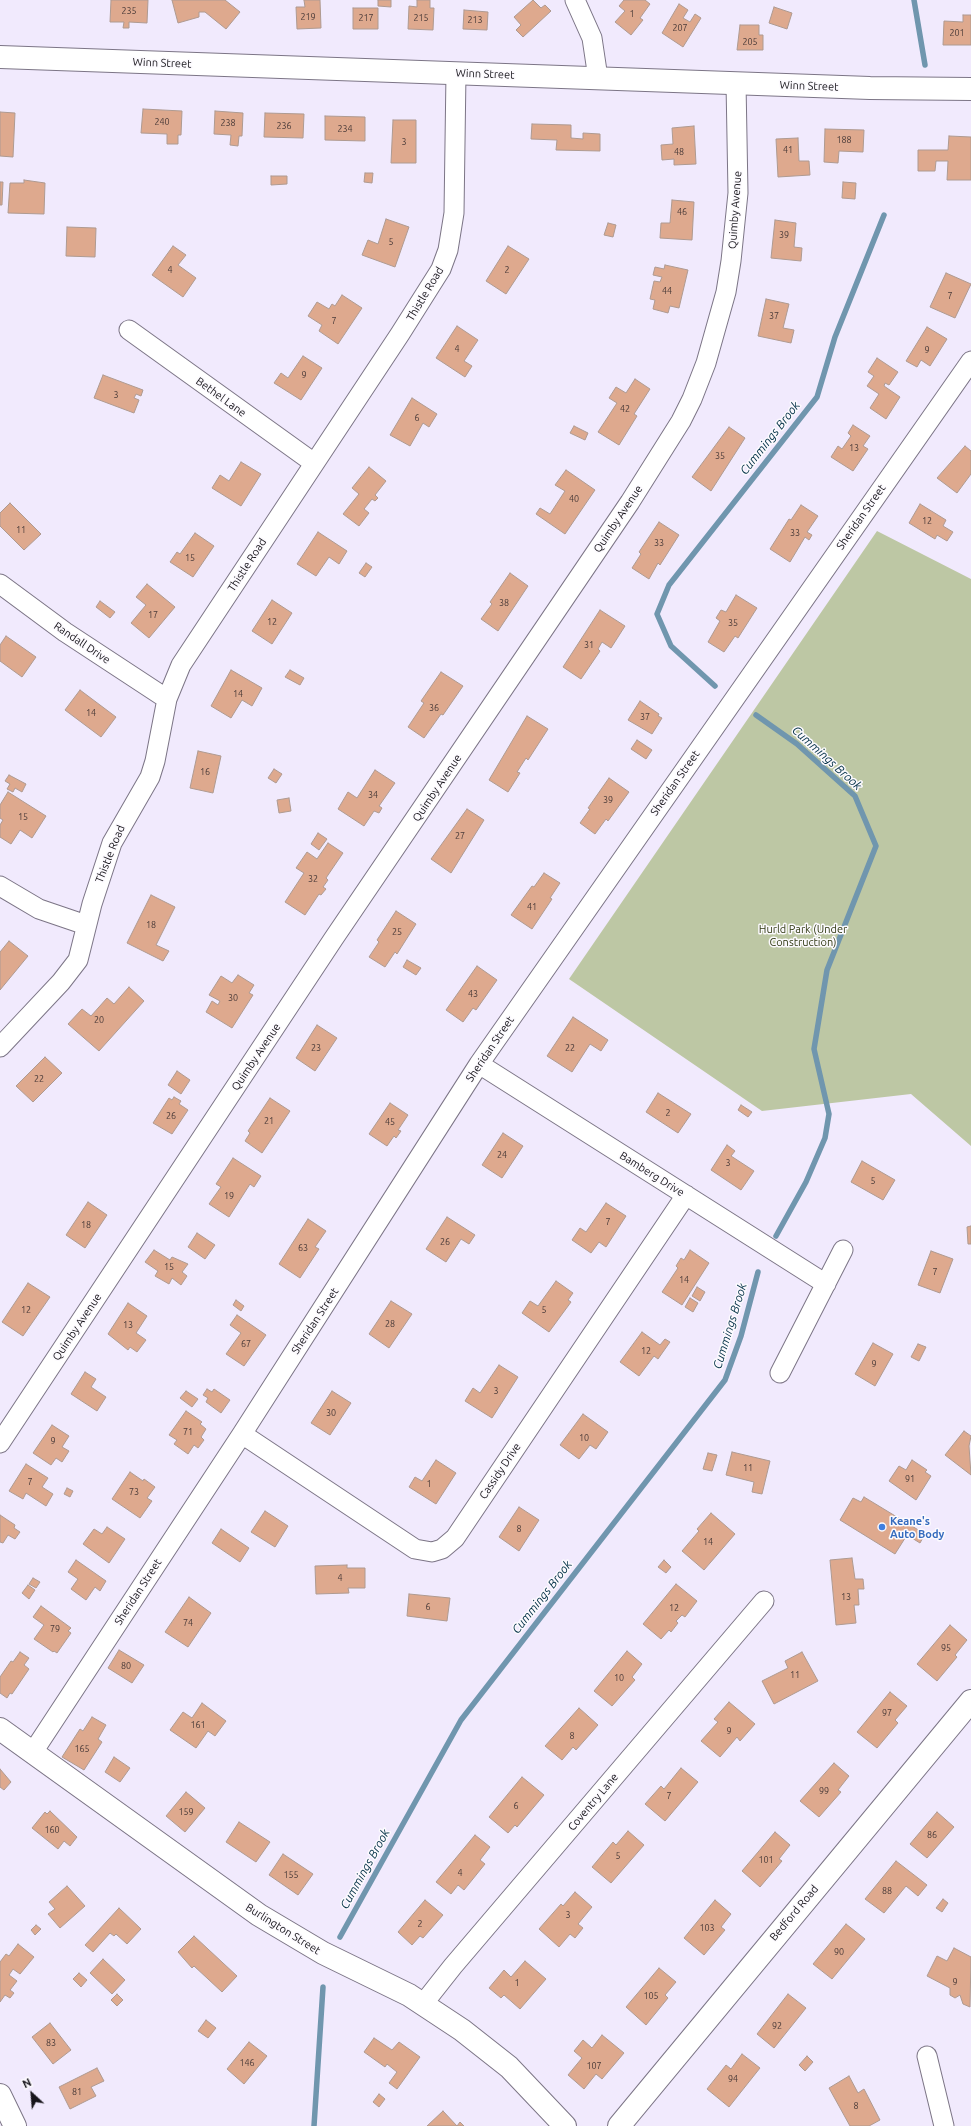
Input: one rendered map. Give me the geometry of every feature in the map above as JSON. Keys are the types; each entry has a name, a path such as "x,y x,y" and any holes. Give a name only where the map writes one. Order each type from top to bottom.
{"street":[{"path":"575,0 592,38 598,78"},
{"name":"Winn Street","path":"0,57 971,90"},
{"name":"Thistle Road","path":"0,1047 75,966 81,951 86,925 112,843 150,777 155,761 167,699 189,653 441,269 448,250 454,213 456,73"},
{"name":"Quimby Avenue","path":"0,1443 334,938 630,502 692,399 706,363 726,292 731,261 738,193 736,83"},
{"name":"Bethel Lane","path":"129,330 314,463"},
{"name":"Sheridan Street","path":"33,1752 242,1434 479,1064 971,361"},
{"name":"Randall Drive","path":"0,584 65,632 167,699"},
{"path":"0,886 39,909 86,925"},
{"name":"Bamberg Drive","path":"479,1064 826,1284"},
{"name":"Cassidy Drive","path":"242,1434 415,1549 432,1552 442,1549 455,1538 686,1195"},
{"path":"780,1374 842,1250"},
{"name":"Coventry Lane","path":"423,2004 453,1966 764,1600"},
{"name":"Bedford Road","path":"619,2126 971,1701"},
{"name":"Burlington Street","path":"0,1729 259,1915 322,1953 398,1989 462,2030 509,2067 565,2126"},
{"path":"927,2056 944,2126"},
{"path":"0,2095 15,2126"}],"green space":[{"name":"Hurld Park (Under Construction)","path":"877,531 971,579 971,1146 911,1094 762,1111 569,979"}],"building":[{"path":"111,0 148,0 147,23 129,22 129,28 123,28 124,22 110,22"},
{"path":"172,0 225,0 240,12 226,29 205,12 199,12 199,17 178,23"},
{"path":"304,0 320,0 321,28 297,29 296,7 305,7"},
{"path":"378,0 391,0 391,7 378,6"},
{"path":"417,0 430,0 430,8 434,8 433,30 408,29 409,6 417,7"},
{"path":"533,0 541,8 545,5 551,11 523,37 516,30 521,25 514,17"},
{"path":"624,0 645,0 650,4 640,18 643,20 631,35 615,22 625,11 619,6"},
{"path":"679,4 688,10 683,18 690,22 695,14 701,18 683,47 662,33"},
{"path":"774,7 792,13 787,29 769,23"},
{"path":"353,8 378,8 378,29 353,29"},
{"path":"464,10 488,12 487,30 463,29"},
{"path":"963,15 971,15 971,45 943,45 944,21 963,22"},
{"path":"740,25 759,25 759,35 763,35 763,50 737,50"},
{"path":"143,109 182,111 181,135 178,135 178,144 167,144 167,134 141,133"},
{"path":"215,111 243,113 242,136 239,136 238,146 230,145 231,135 214,134"},
{"path":"0,112 15,113 13,157 0,156"},
{"path":"265,113 304,114 303,138 264,137"},
{"path":"325,116 365,117 365,141 325,140"},
{"path":"393,120 416,120 416,163 391,163"},
{"path":"532,124 571,125 571,138 583,139 583,133 600,134 600,151 556,150 557,140 531,139"},
{"path":"694,126 696,164 674,165 674,159 662,160 661,145 673,144 672,128"},
{"path":"825,129 864,130 863,152 839,151 838,163 824,162"},
{"path":"949,136 971,137 971,180 947,180 948,161 936,161 935,171 918,171 918,150 948,150"},
{"path":"798,138 799,161 809,161 810,175 778,177 776,139"},
{"path":"365,173 373,173 372,183 364,182"},
{"path":"271,176 287,176 287,184 271,185"},
{"path":"24,180 45,183 44,214 8,213 10,183 24,183"},
{"path":"0,182 3,182 2,205 0,205"},
{"path":"843,182 856,183 855,199 842,198"},
{"path":"672,200 694,202 692,240 660,238 661,223 670,223"},
{"path":"386,219 409,227 395,267 362,255 368,240 378,244"},
{"path":"775,220 796,223 794,247 802,248 801,261 771,258"},
{"path":"608,223 616,225 613,237 604,235"},
{"path":"67,227 96,228 95,257 66,256"},
{"path":"173,246 186,255 178,265 196,278 183,297 152,275"},
{"path":"508,246 529,259 506,294 486,281"},
{"path":"665,265 688,270 679,308 670,306 668,313 653,309 655,300 650,299 654,281 660,282 662,277 653,275 655,267 664,269"},
{"path":"946,273 971,284 955,318 930,307"},
{"path":"342,295 362,308 338,344 319,331 322,325 308,316 317,302 329,309 332,304 335,306"},
{"path":"766,299 789,304 783,328 794,330 791,343 758,336"},
{"path":"457,326 478,340 464,361 472,366 465,377 436,358"},
{"path":"927,327 947,339 930,366 921,360 917,367 906,361"},
{"path":"303,356 322,368 301,400 274,383 281,373 288,378"},
{"path":"877,358 898,372 889,385 885,383 884,386 900,397 886,419 870,408 879,394 867,386 874,376 868,372"},
{"path":"103,375 143,390 141,396 136,394 134,398 139,400 134,413 94,398"},
{"path":"635,379 650,389 634,414 637,416 619,445 598,432 617,403 609,398 616,387 626,393"},
{"path":"412,398 437,414 429,427 423,423 410,446 390,435"},
{"path":"853,425 870,436 863,446 868,449 853,471 831,457 838,446 842,449 851,436 848,433"},
{"path":"574,426 588,433 585,440 570,433"},
{"path":"729,427 745,438 711,491 692,477"},
{"path":"965,446 971,451 971,474 957,493 937,478"},
{"path":"241,462 261,474 241,506 212,488 220,475 229,481"},
{"path":"369,467 386,481 375,495 378,498 375,501 372,499 364,509 369,513 359,526 343,514 359,494 352,488"},
{"path":"566,470 595,490 565,534 536,514 540,508 550,514 565,491 555,485"},
{"path":"10,503 41,534 24,550 0,526 0,513"},
{"path":"920,504 946,520 943,526 953,532 947,541 937,535 935,539 909,523"},
{"path":"801,505 818,516 807,532 812,535 809,540 805,537 790,562 770,549 789,519 791,520"},
{"path":"659,522 679,535 660,565 658,563 649,579 632,568 641,554 639,552"},
{"path":"318,532 347,551 339,564 329,557 316,576 297,564"},
{"path":"195,533 214,546 193,577 170,562 177,552 180,554"},
{"path":"366,563 372,567 365,577 359,573"},
{"path":"510,573 528,586 498,631 481,619 492,604 490,602"},
{"path":"147,584 175,607 149,638 131,623 146,605 136,597"},
{"path":"736,595 757,608 738,638 735,636 724,652 708,642 720,621 716,618 721,610 726,612"},
{"path":"272,600 292,613 272,644 252,631"},
{"path":"100,601 115,612 110,618 96,607"},
{"path":"600,610 625,626 611,648 602,642 598,649 600,651 581,679 563,667"},
{"path":"6,636 36,657 22,677 0,661 0,645"},
{"path":"231,670 262,688 252,706 242,700 231,718 211,706"},
{"path":"290,670 304,678 300,685 285,677"},
{"path":"441,672 463,686 443,715 441,714 424,738 408,727 424,703 421,701"},
{"path":"80,690 116,717 101,737 65,710"},
{"path":"640,701 659,714 658,716 662,718 652,734 628,720"},
{"path":"527,716 548,729 528,760 526,758 517,772 520,773 508,792 489,780"},
{"path":"637,740 652,750 646,759 631,749"},
{"path":"198,751 221,756 213,793 190,788"},
{"path":"274,769 282,774 276,783 268,778"},
{"path":"375,770 395,783 379,806 382,808 379,813 374,811 364,826 338,809 348,792 357,798"},
{"path":"9,775 26,784 22,792 15,788 13,792 7,789 10,784 5,781"},
{"path":"609,778 629,792 608,821 606,819 595,834 580,823 590,809 588,808"},
{"path":"8,792 46,816 32,838 20,830 11,844 0,837 0,825 3,820 0,818 0,805"},
{"path":"289,798 291,811 279,813 277,800"},
{"path":"467,809 484,820 451,873 431,859"},
{"path":"318,833 327,839 319,850 311,844"},
{"path":"328,843 343,853 326,878 328,880 323,887 326,889 321,895 319,894 305,915 285,902 304,873 296,868 307,852 317,859"},
{"path":"544,873 560,883 550,898 552,899 532,929 511,915 532,886 534,887"},
{"path":"151,895 175,907 156,945 169,951 163,961 127,943"},
{"path":"396,911 416,924 397,954 395,952 385,967 369,957 379,942 377,940"},
{"path":"9,941 28,956 0,990 0,952"},
{"path":"407,960 421,968 416,975 403,967"},
{"path":"477,966 497,980 476,1010 473,1008 463,1022 446,1010"},
{"path":"238,975 254,985 249,993 253,995 232,1028 206,1012 212,1001 218,1005 220,1001 209,995 221,976 232,983"},
{"path":"129,987 144,1001 99,1051 68,1024 82,1009 91,1016 107,998 114,1004"},
{"path":"573,1017 608,1040 601,1051 590,1044 572,1072 547,1056"},
{"path":"317,1025 337,1038 315,1071 296,1058"},
{"path":"45,1057 62,1073 33,1102 16,1086"},
{"path":"177,1071 190,1080 181,1094 168,1085"},
{"path":"658,1093 691,1114 678,1133 646,1112"},
{"path":"174,1097 181,1101 179,1104 188,1110 172,1134 153,1123 169,1098 172,1100"},
{"path":"270,1098 290,1111 262,1153 245,1141 250,1133 248,1131"},
{"path":"390,1103 408,1115 398,1130 401,1131 396,1138 394,1136 387,1146 369,1134"},
{"path":"741,1105 752,1112 748,1117 738,1110"},
{"path":"503,1133 523,1146 502,1178 482,1165"},
{"path":"727,1145 735,1151 731,1156 754,1171 741,1190 711,1170"},
{"path":"233,1158 261,1176 254,1187 250,1184 229,1217 209,1204 221,1187 216,1184"},
{"path":"862,1161 895,1180 883,1200 851,1182"},
{"path":"88,1202 107,1215 85,1248 66,1235"},
{"path":"606,1203 626,1216 606,1247 599,1242 591,1253 572,1240 580,1228 586,1232"},
{"path":"447,1217 475,1235 469,1244 461,1239 446,1262 426,1249"},
{"path":"308,1219 326,1231 315,1247 319,1249 300,1278 279,1264"},
{"path":"971,1226 971,1244 968,1244 967,1227"},
{"path":"197,1233 215,1245 205,1259 188,1247"},
{"path":"154,1250 170,1260 172,1257 188,1264 182,1272 187,1276 181,1285 172,1278 169,1284 155,1276 158,1271 145,1262"},
{"path":"690,1250 709,1263 682,1305 662,1292 678,1268 676,1266 681,1258 684,1260"},
{"path":"931,1251 953,1259 940,1293 918,1285"},
{"path":"556,1281 573,1293 568,1300 571,1302 549,1332 522,1313 530,1301 538,1306"},
{"path":"28,1283 50,1297 23,1336 2,1322"},
{"path":"697,1287 705,1292 700,1301 692,1296"},
{"path":"690,1298 698,1303 693,1312 685,1307"},
{"path":"236,1300 244,1306 241,1311 233,1305"},
{"path":"391,1301 412,1314 389,1348 369,1334"},
{"path":"128,1303 147,1316 136,1333 146,1340 137,1352 130,1347 128,1350 108,1334"},
{"path":"237,1315 266,1335 244,1366 226,1354 241,1333 230,1325"},
{"path":"642,1332 660,1345 665,1339 670,1342 658,1359 654,1356 639,1376 620,1362"},
{"path":"873,1343 893,1354 875,1386 855,1374"},
{"path":"918,1344 926,1347 919,1361 911,1357"},
{"path":"499,1365 518,1377 492,1418 465,1401 473,1388 480,1393"},
{"path":"85,1372 96,1379 91,1387 106,1397 97,1411 71,1394"},
{"path":"207,1389 212,1392 214,1389 230,1400 221,1413 206,1402 208,1398 203,1395"},
{"path":"186,1391 198,1399 192,1407 180,1398"},
{"path":"332,1391 351,1403 330,1435 311,1423"},
{"path":"186,1411 202,1422 200,1424 206,1429 201,1437 204,1440 198,1448 194,1445 188,1454 174,1444 177,1440 169,1435"},
{"path":"583,1414 608,1432 596,1449 590,1445 579,1459 560,1445"},
{"path":"52,1425 69,1436 62,1447 69,1451 62,1462 56,1458 51,1465 33,1453"},
{"path":"964,1431 971,1436 969,1446 971,1475 945,1455"},
{"path":"732,1452 770,1461 762,1494 752,1492 754,1482 726,1475"},
{"path":"708,1453 717,1455 712,1471 703,1469"},
{"path":"436,1460 456,1473 436,1504 409,1487 415,1477 422,1481"},
{"path":"912,1460 927,1470 925,1472 931,1476 916,1500 889,1481 899,1466 906,1470"},
{"path":"26,1464 48,1478 42,1487 53,1494 46,1506 26,1493 23,1499 9,1491"},
{"path":"130,1472 143,1481 144,1479 155,1487 147,1498 152,1501 140,1518 112,1499"},
{"path":"67,1488 73,1491 70,1497 64,1494"},
{"name":"Keane's Auto Body","path":"864,1497 925,1534 920,1543 907,1535 895,1554 840,1520 853,1498 861,1502"},
{"path":"519,1507 539,1520 519,1551 499,1537"},
{"path":"265,1511 288,1526 275,1547 251,1532"},
{"path":"711,1513 735,1534 704,1570 682,1551 699,1531 697,1529"},
{"path":"0,1515 15,1525 14,1528 20,1532 15,1539 8,1535 3,1543 0,1542"},
{"path":"107,1527 125,1539 109,1563 83,1544 94,1529 102,1534"},
{"path":"221,1529 249,1548 240,1562 212,1543"},
{"path":"852,1558 855,1579 863,1579 864,1589 858,1589 859,1605 854,1605 856,1623 836,1625 830,1560"},
{"path":"76,1560 106,1581 100,1591 95,1587 86,1600 71,1589 78,1579 68,1572"},
{"path":"664,1560 671,1567 666,1573 658,1567"},
{"path":"347,1565 347,1568 365,1568 365,1588 348,1588 349,1593 316,1594 315,1566"},
{"path":"33,1578 40,1582 36,1588 29,1584"},
{"path":"676,1584 697,1601 685,1617 682,1615 676,1621 678,1623 671,1632 669,1630 661,1639 643,1624"},
{"path":"28,1585 35,1590 29,1599 22,1593"},
{"path":"409,1594 450,1598 447,1621 407,1616"},
{"path":"189,1597 211,1613 188,1647 165,1632"},
{"path":"41,1606 71,1628 68,1631 71,1633 57,1653 54,1651 53,1652 34,1639 44,1625 33,1617"},
{"path":"950,1625 967,1640 955,1655 957,1657 937,1681 917,1664"},
{"path":"119,1650 144,1665 132,1683 108,1668"},
{"path":"627,1651 642,1664 632,1677 635,1680 612,1706 594,1691"},
{"path":"20,1652 29,1658 24,1665 29,1669 12,1694 10,1693 7,1698 0,1693 0,1677 11,1661 13,1662"},
{"path":"802,1652 818,1681 774,1704 762,1681 788,1668 785,1661"},
{"path":"890,1692 907,1706 895,1720 898,1723 877,1748 857,1732"},
{"path":"729,1702 755,1724 740,1741 737,1737 720,1757 701,1741 718,1722 714,1719"},
{"path":"202,1703 226,1721 215,1736 208,1731 196,1748 170,1730 183,1712 192,1718"},
{"path":"579,1708 598,1725 576,1750 573,1747 562,1760 545,1746"},
{"path":"92,1717 106,1725 98,1739 102,1742 84,1770 62,1757 80,1729 83,1731"},
{"path":"114,1757 130,1768 120,1782 105,1772"},
{"path":"834,1763 849,1776 838,1790 841,1792 819,1817 800,1801"},
{"path":"681,1768 698,1782 665,1821 645,1804 661,1786 664,1789"},
{"path":"0,1769 11,1782 4,1790 0,1787"},
{"path":"522,1777 544,1795 517,1827 515,1825 508,1833 489,1817"},
{"path":"186,1792 205,1808 185,1832 166,1816"},
{"path":"50,1811 77,1837 70,1846 64,1841 58,1849 32,1828 45,1812 47,1814"},
{"path":"937,1812 954,1827 927,1858 910,1844"},
{"path":"239,1822 270,1842 256,1862 226,1842"},
{"path":"628,1831 644,1845 611,1883 592,1867 613,1842 616,1845"},
{"path":"775,1832 790,1845 779,1859 782,1861 760,1887 742,1871"},
{"path":"475,1835 490,1847 480,1860 485,1864 464,1890 458,1885 451,1894 436,1882"},
{"path":"283,1854 313,1874 298,1895 269,1875"},
{"path":"896,1861 927,1885 918,1896 906,1886 884,1913 865,1899"},
{"path":"67,1886 85,1906 60,1928 48,1914 55,1909 49,1902"},
{"path":"575,1892 592,1907 578,1924 583,1928 575,1938 570,1934 559,1947 539,1929 561,1904 563,1906"},
{"path":"943,1899 948,1903 942,1912 936,1908"},
{"path":"425,1900 443,1915 423,1938 420,1936 412,1945 398,1932"},
{"path":"715,1900 731,1914 721,1927 725,1930 704,1955 684,1938"},
{"path":"119,1908 141,1929 127,1944 116,1934 114,1936 110,1933 93,1952 85,1945"},
{"path":"846,1924 865,1939 832,1979 813,1964"},
{"path":"36,1925 41,1929 35,1935 31,1930"},
{"path":"194,1936 237,1976 222,1992 194,1966 192,1968 178,1952"},
{"path":"18,1944 34,1957 20,1974 13,1969 9,1975 17,1981 10,1990 14,1993 10,1998 5,1995 0,2002 0,1962 6,1954 9,1956"},
{"path":"954,1948 971,1957 970,2007 963,2004 960,1995 955,1998 950,1995 950,1988 927,1976 937,1956 947,1961"},
{"path":"103,1959 125,1980 112,1994 90,1973"},
{"path":"525,1961 546,1979 520,2009 504,1995 501,1998 489,1988 504,1970 511,1977"},
{"path":"659,1968 676,1982 665,1995 668,1998 646,2025 626,2007"},
{"path":"79,1973 87,1980 81,1987 73,1979"},
{"path":"117,1994 123,2000 117,2006 111,2000"},
{"path":"788,1994 806,2008 774,2048 757,2034"},
{"path":"206,2020 216,2028 208,2038 198,2031"},
{"path":"50,2023 71,2050 53,2064 32,2037"},
{"path":"602,2035 624,2053 602,2079 596,2074 584,2089 568,2075 582,2058 574,2051 583,2040 592,2048"},
{"path":"374,2038 392,2050 399,2042 420,2057 397,2089 389,2083 397,2072 387,2064 385,2067 364,2052"},
{"path":"249,2042 267,2056 244,2084 227,2069"},
{"path":"742,2054 760,2068 729,2107 707,2089 726,2065 731,2069"},
{"path":"807,2056 813,2062 805,2071 799,2065"},
{"path":"97,2068 104,2081 91,2087 96,2096 70,2109 59,2087"},
{"path":"849,2076 858,2093 864,2089 880,2120 869,2126 850,2126 829,2088"},
{"path":"379,2094 385,2099 379,2107 373,2102"},
{"path":"443,2111 457,2126 427,2126"},
{"path":"460,2122 464,2126 457,2126"}],"waterway":[{"name":"Cummings Brook","path":"914,0 925,65"},
{"name":"Cummings Brook","path":"715,686 671,646 657,614 669,585 817,397 835,337 884,215"},
{"name":"Cummings Brook","path":"756,715 797,744 855,796 876,846 827,970 814,1049 829,1114 825,1138 806,1182 776,1236"},
{"name":"Cummings Brook","path":"340,1937 461,1720 725,1380 741,1336 758,1272"},
{"name":"Cummings Brook","path":"314,2126 323,1987"}],"place":[{"name":"Keane's Auto Body","path":"882,1527"}]}
